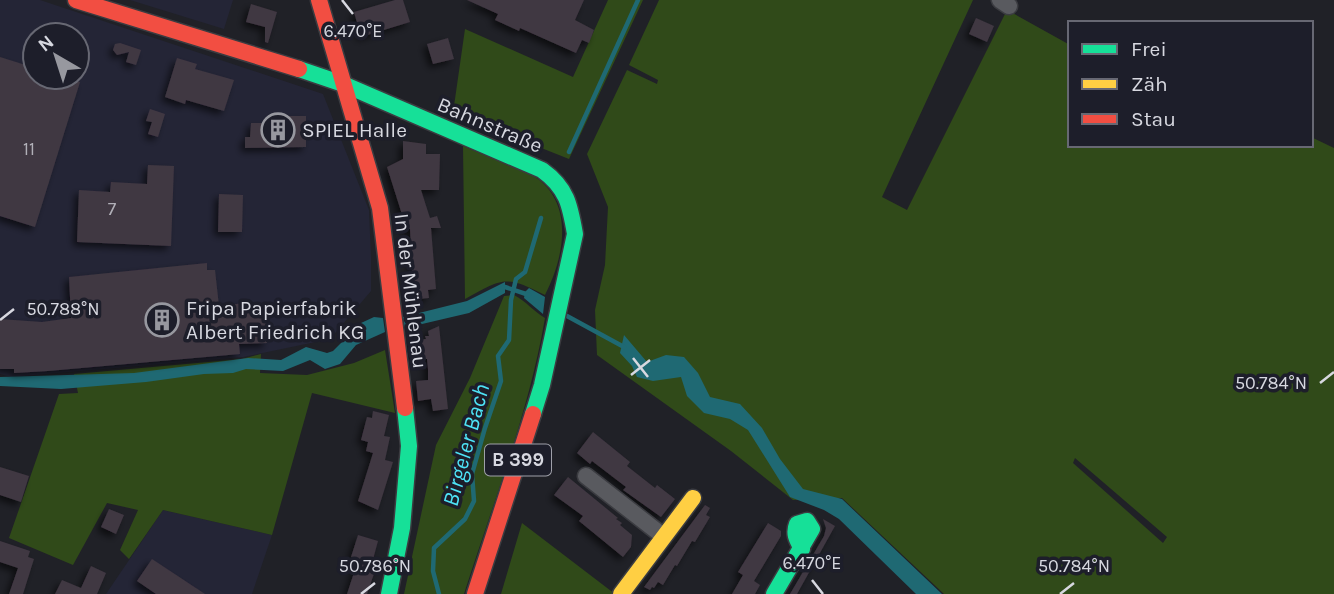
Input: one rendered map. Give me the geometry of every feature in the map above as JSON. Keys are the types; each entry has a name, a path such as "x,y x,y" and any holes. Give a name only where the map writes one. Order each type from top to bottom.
{"main road":[{"name":"Bahnstraße","path":"76,0 239,49 343,84 542,170 556,180 565,193 575,234 562,303 542,385 475,594"},
{"name":"In der Mühlenau","path":"319,0 380,208 395,324 409,446 402,528 389,594"},
{"path":"621,594 693,498"},
{"path":"774,594 802,549"}],"street":[{"path":"586,476 663,536"}],"shaded area":[{"path":"0,0 40,0 323,94 369,210 371,258 371,291 330,339 243,357 11,377 0,374"},
{"path":"130,0 233,0 224,29"},
{"path":"163,510 272,535 252,594 106,594"}],"green space":[{"path":"608,0 643,0 569,159 453,113 465,29 573,77"},
{"path":"659,0 973,0 882,197 907,210 1007,10 1068,44 1068,147 1313,147 1313,138 1334,148 1334,594 944,594 842,498 793,500 731,451 597,355 595,310 605,265 608,207 587,154 627,70 657,84 658,80 629,65","holes":["1075,458 1167,537 1163,543 1073,463"]},
{"path":"463,146 531,175 550,191 557,204 562,234 557,266 545,295 521,284 504,282 496,283 465,299"},
{"path":"514,295 545,318 520,423 464,594 404,594 436,445 470,378 504,296"},
{"path":"385,350 395,413 312,393 272,535 163,510 129,559 120,550 138,510 107,503 73,565 9,538 59,394 78,393 74,374 242,359 261,354 260,373 307,375 354,363"},
{"path":"522,523 615,594 501,594"}],"water":[{"path":"505,282 505,293 469,313 405,328 403,317 467,301"},
{"path":"529,288 545,297 543,314 524,298"},
{"path":"374,317 383,318 385,332 356,345 340,364 325,369 310,360 283,371 246,369 233,373 61,389 0,386 0,377 134,373 248,358 281,360 306,347 327,353 333,351 361,323"},
{"path":"624,335 647,362 666,355 684,357 698,373 710,397 740,404 762,428 780,459 803,489 842,499 942,594 916,594 839,519 790,497 748,430 730,419 704,413 687,396 681,377 653,381 637,377 632,366 620,353"}],"building":[{"path":"403,0 410,22 361,37 354,12"},
{"path":"467,0 584,0 575,20 594,30 589,43 582,40 576,53 495,20 498,14"},
{"path":"251,4 277,12 268,43 265,42 265,27 246,22"},
{"path":"976,18 994,26 987,42 969,34"},
{"path":"448,38 454,59 433,64 427,44"},
{"path":"115,44 141,50 136,65 126,62 129,52 117,55 113,50"},
{"path":"0,57 21,64 21,91 77,91 35,227 0,216"},
{"path":"177,58 197,64 195,69 234,80 224,111 186,100 185,104 165,97"},
{"path":"150,109 165,114 158,137 148,134 152,122 146,121"},
{"name":"SPIEL Halle","path":"272,116 306,116 306,147 245,148 245,137 250,137 251,123 272,123"},
{"path":"403,141 426,144 426,154 440,154 439,190 421,190 430,218 437,216 441,228 431,228 436,289 428,290 429,298 418,299 417,294 413,295 410,229 403,229 405,224 387,167 403,159"},
{"path":"148,165 174,166 171,246 77,242 79,190 110,192 111,182 147,184"},
{"path":"219,194 243,195 242,232 218,232"},
{"name":"Fripa Papierfabrik Albert Friedrich KG","path":"207,263 207,270 215,270 219,306 245,303 267,306 267,343 239,344 240,354 48,371 14,373 14,369 0,369 0,319 42,322 71,318 69,277"},
{"path":"439,326 448,409 433,411 431,399 418,401 416,381 428,380 427,359 413,360 411,340 426,339 425,336 429,336 428,331"},
{"path":"373,411 389,415 384,436 390,437 385,460 393,462 378,510 358,501 373,453 366,451 368,442 361,440 367,417 372,418"},
{"path":"593,432 630,462 627,466 655,488 657,485 675,499 661,517 623,490 626,487 592,461 590,464 577,453"},
{"path":"0,467 29,476 21,502 0,495"},
{"path":"568,477 618,518 616,519 622,523 620,525 632,535 631,547 623,557 579,521 583,516 554,495"},
{"path":"705,505 710,508 706,515 710,517 695,542 692,541 663,585 658,582 650,590 644,587"},
{"path":"109,509 124,515 116,534 101,527"},
{"path":"823,519 835,526 797,594 790,594 824,536 826,528"},
{"path":"768,523 781,531 781,536 754,581 760,585 755,594 732,594 743,575 738,572"},
{"path":"358,535 378,541 372,563 377,565 367,594 347,594 358,560 351,557"},
{"path":"0,541 30,551 28,557 34,559 23,594 9,594 18,568 0,562"},
{"path":"152,559 205,594 156,594 137,581"},
{"path":"91,566 106,573 97,594 55,594 62,580 81,588"}],"waterway":[{"name":"Birgeler Bach","path":"569,152 638,0"},
{"name":"Birgeler Bach","path":"439,594 433,571 434,548 465,519 474,501 472,474 501,381 498,356 509,340 511,300 516,279 525,272 541,218"},
{"name":"Birgeler Bach","path":"501,289 505,287 529,295"},
{"path":"567,316 624,347"}],"traffic: fast":[{"path":"299,69 343,84 542,170 562,191 569,206 575,234 542,385 533,414"},
{"path":"389,594 402,528 409,446 405,408"},
{"path":"774,594 812,529 807,521 797,524 795,531 796,537 800,546 802,549"}],"traffic: slow":[{"path":"621,594 693,498"}],"traffic: jam":[{"path":"76,0 299,69"},
{"path":"319,0 380,208 405,408"},
{"path":"475,594 533,414"}],"place":[{"name":"SPIEL Halle","path":"278,130"},
{"name":"Fripa Papierfabrik Albert Friedrich KG","path":"162,320"}]}
